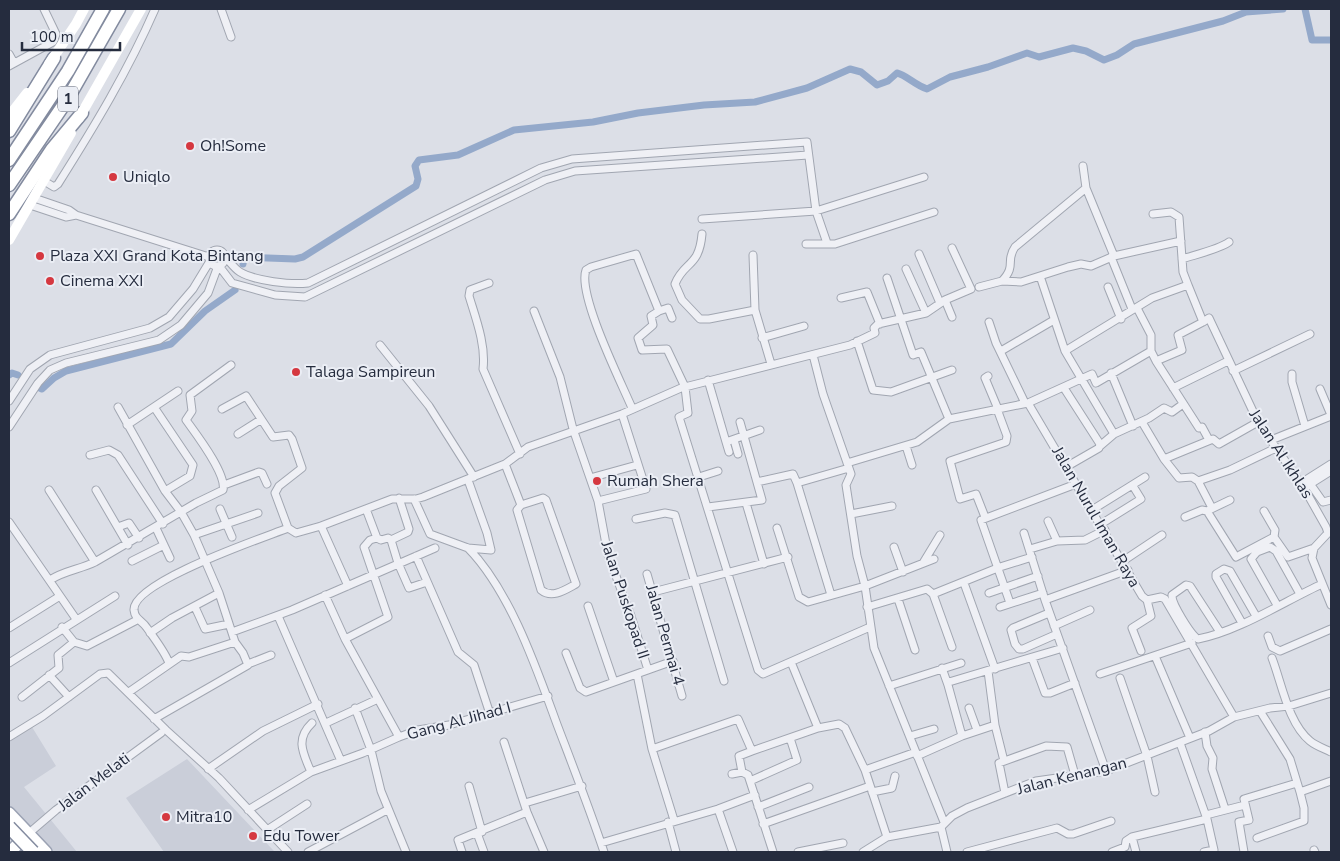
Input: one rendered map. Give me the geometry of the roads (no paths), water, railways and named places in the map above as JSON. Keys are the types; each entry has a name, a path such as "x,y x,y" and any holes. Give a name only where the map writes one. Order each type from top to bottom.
{"highway":[{"name":"1","path":"9,160 68,71 103,9"},
{"name":"1","path":"9,185 68,100 119,9"},
{"path":"9,131 54,58"},
{"path":"9,214 52,149 82,113"},
{"path":"9,827 30,841"}],"main road":[{"path":"9,813 30,841 46,852"},
{"path":"10,852 30,841"},
{"path":"22,852 30,841"}],"street":[{"path":"9,54 11,65 55,39 56,34 44,9"},
{"path":"9,116 54,58 84,9"},
{"path":"9,240 141,9"},
{"path":"44,181 54,187 58,184 115,93 155,9"},
{"path":"221,9 231,36"},
{"path":"9,401 30,369 50,355 150,328 169,318 193,289 214,250 225,254 226,258 240,272 294,285 308,283 519,178 541,168 572,159 807,142 816,211 827,243"},
{"path":"32,202 69,210 76,215 209,259 219,266 232,283 275,295 305,297 545,180 574,171 808,155"},
{"path":"1083,166 1086,188 1113,256 1135,309 1151,336 1151,352 1199,428 1202,427 1210,440"},
{"path":"702,219 816,211 924,177"},
{"path":"519,178 525,190"},
{"path":"1002,281 1011,271 1011,255 1015,247 1086,188"},
{"path":"806,244 835,244 934,212"},
{"name":"Jalan Al Ikhlas","path":"1153,214 1176,214 1186,286 1203,322 1209,318 1258,422 1305,485 1326,526 1328,538 1314,548"},
{"path":"702,234 698,256 675,284 682,300 700,319 709,320 755,310"},
{"path":"978,287 1002,281 1017,283 1081,264 1091,266 1113,256 1181,241"},
{"path":"1182,259 1212,248 1222,247 1229,242"},
{"path":"222,409 246,396 273,438 290,436 302,464 298,472 276,491 288,528 296,533 399,498 414,499 471,479 504,464 528,447 573,429 622,414 632,408 685,387 850,345 875,333 874,328 880,324 926,312 942,302 971,289 952,248"},
{"path":"632,408 589,303 583,279 586,270 636,254 659,311"},
{"path":"919,254 942,302 952,317"},
{"path":"753,255 755,310 771,364"},
{"path":"9,427 38,383 50,370 66,363 158,340 181,325 208,293 219,266 223,264 226,258"},
{"path":"906,269 926,312"},
{"path":"1040,276 1065,350 1114,434"},
{"path":"887,278 913,355 920,352 949,418"},
{"path":"489,283 470,290 469,296 480,334 484,373 520,454"},
{"path":"1065,350 1162,294 1186,286"},
{"path":"1108,287 1121,319"},
{"path":"841,298 867,292 880,324"},
{"path":"672,318 668,308 650,316 653,325 638,338 642,350 667,349 685,387 688,413 679,417 729,572 758,670 763,674 870,627"},
{"name":"Jalan Puskopad II","path":"534,311 556,364 573,429 598,501 607,550 648,670"},
{"path":"1001,351 1054,320"},
{"name":"Jalan Nurul Iman Raya","path":"989,322 1027,403 1103,527 1142,596 1147,600 1164,598 1234,717"},
{"path":"1156,361 1182,350 1178,335 1203,322"},
{"path":"762,338 804,326"},
{"path":"1233,371 1310,334"},
{"path":"857,341 873,390 891,392 952,370"},
{"path":"380,345 429,406 471,479 492,548 488,550 468,548 430,534 414,499"},
{"path":"798,484 917,442 949,418 1027,403 1092,374 1096,382 1151,352"},
{"path":"813,355 823,394 851,474 846,485 853,532 865,586 874,648 910,736 943,825 947,852"},
{"path":"1173,388 1228,361"},
{"path":"50,580 61,574 80,570 128,545 181,512 223,490 224,485 220,473 186,420 192,411 190,396 231,365"},
{"path":"1111,373 1133,426"},
{"path":"1292,374 1292,382 1305,426"},
{"path":"985,518 977,495 960,499 950,461 1006,442 1007,436 985,378 988,376"},
{"path":"708,380 729,452"},
{"path":"1064,388 1091,428 1100,446"},
{"path":"1271,440 1331,415 1320,389"},
{"path":"127,425 178,391"},
{"path":"1066,468 1114,437 1114,434 1142,422 1164,408 1172,412 1183,404"},
{"path":"118,407 194,536 219,593 235,642 248,664"},
{"path":"154,407 193,465 190,476 166,491"},
{"path":"598,501 646,489 622,414"},
{"path":"238,434 260,420"},
{"path":"708,507 762,500 740,422"},
{"path":"1142,422 1176,477 1192,477 1198,481 1209,510 1234,557 1238,557 1274,537"},
{"path":"1164,459 1210,440 1214,439 1219,444 1258,422"},
{"path":"726,442 760,430"},
{"path":"734,440 738,454"},
{"path":"906,446 912,465"},
{"path":"1198,481 1230,470 1276,448"},
{"path":"90,455 109,450 118,455 160,526 164,545 170,558"},
{"path":"504,464 521,505"},
{"path":"1305,485 1331,464"},
{"path":"590,478 638,465"},
{"path":"699,477 718,471"},
{"path":"1305,485 1331,471"},
{"path":"224,485 259,472 262,473 267,484"},
{"path":"756,482 793,474 798,484 830,595"},
{"path":"1092,510 1145,477"},
{"path":"1010,603 981,520 1076,484"},
{"path":"1305,485 1323,502 1331,500"},
{"path":"1030,549 1057,541 1085,540 1141,499 1133,486"},
{"path":"48,490 95,562"},
{"path":"96,490 128,545"},
{"path":"345,639 388,617 364,547 370,540 388,538 391,540 408,532 409,529 399,498"},
{"path":"543,498 546,500 576,584 554,594 545,594 541,590 517,510 521,505 543,498"},
{"path":"1185,517 1202,510 1209,510 1230,500"},
{"path":"746,503 764,564"},
{"path":"851,514 892,506"},
{"path":"366,509 377,538"},
{"path":"220,510 227,522 232,537"},
{"path":"1264,510 1275,530 1274,537 1288,557 1314,548"},
{"path":"636,519 665,513 675,514 724,681"},
{"path":"194,536 227,522 258,514"},
{"path":"1048,521 1057,541"},
{"path":"9,522 76,619"},
{"path":"118,527 129,523 139,538"},
{"path":"321,526 348,586"},
{"path":"168,664 144,624 137,620 134,605 145,592 205,560 288,528"},
{"path":"777,528 788,557 799,597 808,602 865,586 934,559"},
{"path":"1024,532 1054,626 1106,771"},
{"path":"923,564 940,535"},
{"path":"1123,561 1162,535"},
{"path":"391,540 398,563 409,588 428,582"},
{"path":"132,561 164,545"},
{"path":"894,547 903,572"},
{"path":"1277,605 1251,559 1266,547 1276,551 1300,594"},
{"path":"232,632 278,616 435,548"},
{"path":"468,548 497,585 548,696 582,786 604,852"},
{"path":"1314,548 1312,558 1331,606"},
{"path":"416,556 458,652 474,665 490,714"},
{"path":"654,592 788,557"},
{"path":"934,594 997,568 1032,557"},
{"path":"1242,623 1216,577 1216,574 1224,569 1230,571 1256,616"},
{"path":"1000,608 1010,603 1044,596 1128,570"},
{"name":"Jalan Permai 4","path":"647,574 654,592 682,696"},
{"path":"989,593 1038,576"},
{"path":"964,583 992,670 995,725 1004,760"},
{"path":"1220,632 1190,586 1186,586 1172,595 1172,601 1196,638 1201,639 1220,632 1242,623 1322,584"},
{"path":"868,608 926,589 934,594 952,646"},
{"path":"150,633 172,618 219,593"},
{"path":"325,595 345,639 399,737"},
{"path":"9,628 60,596"},
{"path":"9,661 115,596"},
{"path":"898,599 915,650"},
{"path":"1141,651 1132,628 1151,616 1147,600"},
{"path":"588,606 614,682"},
{"path":"194,607 205,629 229,624"},
{"path":"1054,626 1090,610"},
{"path":"1050,614 1013,628 1011,630 1015,644 1019,649 1023,649 1057,634"},
{"path":"278,616 342,761"},
{"path":"62,627 74,642 87,646 137,620"},
{"path":"1268,636 1272,647 1280,651 1331,629"},
{"path":"22,697 60,667 58,654 74,642"},
{"path":"128,692 181,656 189,657 235,642"},
{"path":"1100,674 1192,644"},
{"path":"948,685 950,681 1063,648"},
{"path":"566,653 582,691 586,692 673,662"},
{"path":"154,719 245,668 248,664 271,655"},
{"path":"1155,656 1190,738"},
{"path":"1032,658 1044,693 1050,693 1075,683"},
{"path":"1272,658 1289,706 1302,732 1310,741 1331,752"},
{"path":"791,662 818,728"},
{"path":"889,686 961,663"},
{"path":"942,668 962,736"},
{"path":"9,737 102,673 111,674 154,719 208,769 288,852"},
{"path":"637,674 652,750 671,821 676,852"},
{"path":"50,675 69,697"},
{"path":"1120,678 1146,756 1155,792"},
{"name":"Jalan Kenangan","path":"887,837 943,825 968,808 1036,781 1106,771 1180,743 1234,717 1289,706 1331,694"},
{"name":"Gang Al Jihad I","path":"248,810 311,772 371,750 399,737 418,730 450,725 490,714 548,696"},
{"path":"326,724 355,708 378,699"},
{"path":"208,769 263,731 318,704"},
{"path":"355,708 371,750 387,810 406,852"},
{"path":"969,708 978,730"},
{"path":"1257,838 1304,821 1304,808 1290,759 1260,711"},
{"path":"652,750 738,719 756,750"},
{"path":"311,772 300,742 303,734 312,722"},
{"path":"742,772 739,756 818,728 835,724 843,726 865,770 887,837 863,852"},
{"path":"865,770 916,754 995,725"},
{"path":"910,736 934,728"},
{"path":"1205,732 1208,746 1214,758 1212,769 1225,810"},
{"name":"Jalan Melati","path":"30,841 56,810 160,733"},
{"path":"750,782 797,760 790,738"},
{"path":"504,742 526,803 527,812 544,852"},
{"path":"1180,743 1207,817 1214,851 1204,852"},
{"path":"1005,793 998,763 1046,746 1067,747 1075,775"},
{"path":"732,774 742,772 747,774 755,795 770,851"},
{"path":"763,824 871,789 892,788 895,776"},
{"path":"1300,792 1331,782"},
{"path":"1244,852 1240,822 1249,820 1245,798 1297,783"},
{"path":"468,786 484,852"},
{"path":"526,803 582,786"},
{"path":"758,807 808,787"},
{"path":"601,843 671,821 718,809 755,795"},
{"path":"267,830 306,804"},
{"path":"1116,852 1125,847 1126,841 1132,837 1245,805"},
{"path":"718,809 733,852"},
{"path":"308,852 387,810"},
{"path":"462,852 458,840 480,833 527,812"},
{"path":"967,852 1057,828 1068,834 1073,834 1111,821"},
{"path":"1132,837 1136,852"},
{"path":"798,852 843,843"}],"waterway":[{"path":"243,264 244,257 295,259 303,257 416,186 418,179 415,166 419,160 458,155 514,130 593,122 638,113 704,105 755,102 807,88 850,69 861,72 877,85 888,81 897,73 927,89 950,77 988,67 1027,53 1039,57 1073,48 1086,51 1104,60 1117,55 1134,44 1223,21 1246,12 1283,9"},
{"path":"1305,9 1312,40 1331,40"},
{"path":"38,387 42,389 54,378 66,371 171,344 205,311 235,290"},
{"path":"9,375 12,373 18,375"}],"place":[{"name":"Oh!Some","path":"190,146"},
{"name":"Uniqlo","path":"113,177"},
{"name":"Plaza XXI Grand Kota Bintang","path":"40,256"},
{"name":"Cinema XXI","path":"50,281"},
{"name":"Talaga Sampireun","path":"296,372"},
{"name":"Rumah Shera","path":"597,481"},
{"name":"Mitra10","path":"166,817"},
{"name":"Edu Tower","path":"253,836"}]}
